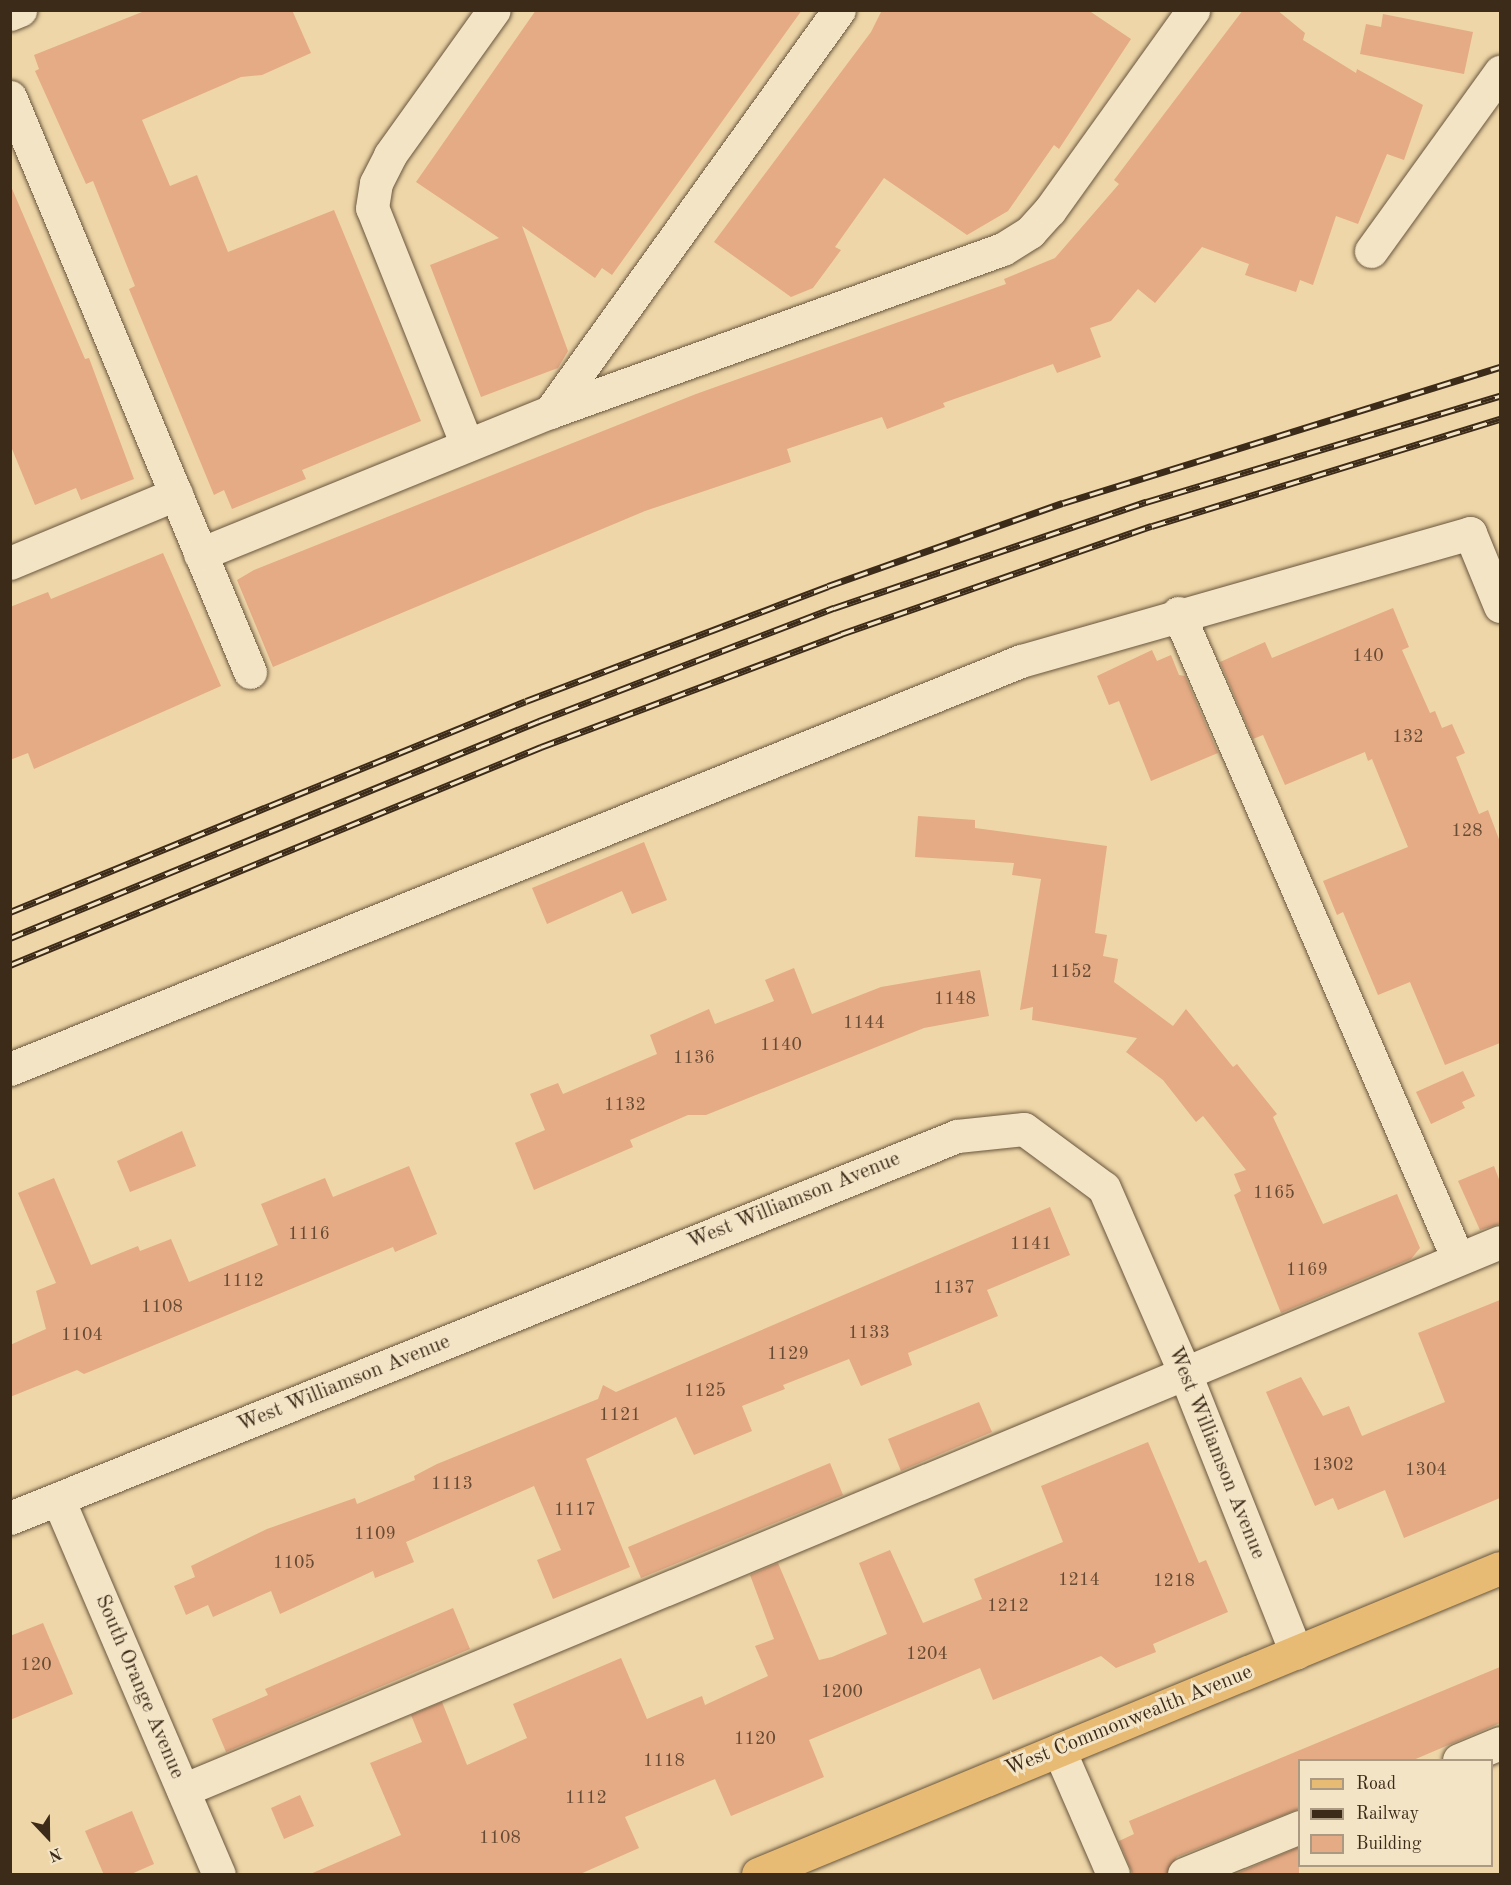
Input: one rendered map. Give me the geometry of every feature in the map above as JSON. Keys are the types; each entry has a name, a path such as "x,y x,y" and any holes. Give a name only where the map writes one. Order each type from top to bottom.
{"main road":[{"name":"West Commonwealth Avenue","path":"758,1875 1500,1568"}],"street":[{"path":"10,14 20,10"},
{"path":"467,445 372,208 376,183 390,155 494,10"},
{"path":"550,412 839,10"},
{"path":"200,554 550,412 1003,249 1030,232 1193,10"},
{"path":"1371,250 1500,72"},
{"path":"10,98 250,672"},
{"path":"10,563 176,494"},
{"path":"10,1069 1021,661 1178,613 1470,532 1500,606"},
{"path":"1178,613 1458,1259"},
{"name":"West Williamson Avenue","path":"10,1518 957,1136 1024,1129 1104,1188 1184,1371 1296,1653"},
{"path":"183,1790 1184,1371 1500,1242"},
{"name":"South Orange Avenue","path":"58,1499 219,1875"},
{"path":"1464,1759 1500,1743"},
{"path":"1059,1750 1113,1875"},
{"path":"1184,1875 1298,1827"}],"building":[{"path":"147,10 292,10 311,53 262,75 241,77 142,120 170,186 197,175 228,252 334,210 421,421 302,470 306,479 232,509 224,490 214,495 129,289 135,286 93,181 86,184 35,71 39,69 34,55"},
{"path":"536,10 802,10 612,275 602,268 595,278 522,226 568,351 558,368 481,397 430,265 499,238 416,182"},
{"path":"882,10 1088,10 1131,39 1059,149 1054,145 1008,211 967,235 884,178 835,247 841,250 813,288 791,297 714,242 871,32"},
{"path":"1243,10 1277,10 1305,33 1303,40 1356,73 1357,69 1423,105 1404,160 1387,154 1358,224 1336,216 1313,285 1300,280 1296,292 1245,275 1249,264 1202,247 1155,303 1138,289 1111,321 1090,328 1101,357 1057,373 1053,364 943,403 945,407 887,429 882,417 787,449 791,462 645,511 273,667 237,580 254,570 696,394 1006,284 1004,279 1055,258 1119,184 1114,180"},
{"path":"1383,14 1473,32 1464,74 1360,54 1366,24 1381,27"},
{"path":"10,184 85,359 89,358 134,479 81,500 76,488 35,505 10,444"},
{"path":"163,553 221,686 34,769 28,753 10,760 10,607 48,592 51,599"},
{"path":"1393,608 1409,647 1402,650 1430,713 1435,711 1442,728 1452,724 1465,753 1456,757 1479,814 1488,810 1500,842 1500,1043 1445,1065 1410,982 1378,995 1343,912 1337,915 1323,881 1408,847 1372,759 1368,761 1365,752 1285,785 1263,735 1253,739 1220,662 1265,642 1272,658"},
{"path":"1152,650 1157,661 1171,655 1179,675 1185,676 1218,753 1151,781 1119,701 1109,705 1097,676"},
{"path":"918,816 975,820 975,828 1107,846 1095,933 1107,935 1103,956 1118,959 1114,982 1173,1026 1186,1009 1233,1067 1237,1064 1277,1114 1273,1117 1323,1224 1397,1194 1420,1248 1411,1259 1281,1313 1234,1195 1241,1191 1234,1174 1246,1170 1203,1116 1196,1122 1163,1080 1126,1052 1137,1038 1032,1020 1033,1007 1020,1010 1041,879 1012,875 1014,863 915,857"},
{"path":"644,842 667,900 632,914 622,891 547,924 532,888"},
{"path":"794,968 812,1014 881,987 980,970 989,1016 924,1028 706,1115 688,1115 630,1140 633,1147 534,1190 515,1143 545,1130 530,1094 558,1083 563,1094 657,1054 650,1035 709,1009 715,1024 774,1001 765,980"},
{"path":"1463,1071 1475,1096 1462,1102 1465,1108 1431,1124 1416,1092"},
{"path":"182,1131 196,1166 130,1192 117,1161"},
{"path":"409,1166 437,1234 395,1252 393,1247 84,1374 77,1370 10,1397 10,1345 46,1329 36,1291 56,1283 18,1193 54,1178 91,1265 138,1246 140,1251 171,1239 189,1282 278,1245 261,1204 325,1178 333,1197"},
{"path":"1494,1166 1500,1182 1500,1224 1480,1230 1458,1181"},
{"path":"1050,1207 1070,1255 987,1290 998,1316 908,1353 912,1365 861,1386 849,1359 783,1385 785,1389 742,1406 752,1431 694,1455 676,1417 586,1459 630,1567 553,1599 537,1560 561,1550 534,1486 406,1542 414,1562 375,1578 373,1571 280,1614 271,1591 213,1617 208,1605 186,1615 174,1586 195,1577 191,1566 267,1529 355,1498 357,1504 415,1480 414,1476 437,1464 598,1399 603,1385 616,1392"},
{"path":"1500,1300 1500,1498 1404,1538 1385,1490 1338,1510 1333,1498 1315,1506 1266,1392 1301,1377 1323,1416 1349,1406 1362,1436 1445,1402 1418,1333"},
{"path":"979,1402 992,1432 901,1471 888,1439"},
{"path":"1148,1442 1199,1563 1206,1560 1228,1612 1153,1644 1156,1652 1116,1668 1101,1656 993,1700 980,1668 809,1740 824,1777 731,1816 715,1779 625,1817 639,1848 578,1875 308,1875 401,1835 370,1763 422,1742 411,1715 442,1702 467,1765 527,1738 513,1704 621,1658 647,1719 702,1696 705,1705 768,1676 755,1646 774,1639 750,1575 778,1563 819,1660 832,1657 887,1634 859,1563 890,1550 923,1623 982,1599 974,1579 1063,1542 1041,1486"},
{"path":"830,1463 843,1495 641,1578 628,1547"},
{"path":"453,1608 470,1649 226,1752 212,1719 268,1695 265,1689"},
{"path":"43,1623 73,1694 10,1720 10,1636"},
{"path":"1500,1667 1500,1723 1416,1759 1298,1759 1298,1809 1177,1857 1166,1875 1133,1875 1119,1841 1134,1834 1129,1821"},
{"path":"300,1795 314,1826 284,1839 271,1808"},
{"path":"132,1811 154,1864 129,1875 104,1875 85,1831"},
{"path":"1298,1847 1299,1875 1233,1875"}],"railway":[{"path":"10,912 526,701 828,586 1063,503 1500,367"},
{"path":"10,938 539,721 834,608 1146,502 1500,396"},
{"path":"10,965 541,747 841,634 1152,526 1500,419"}]}
